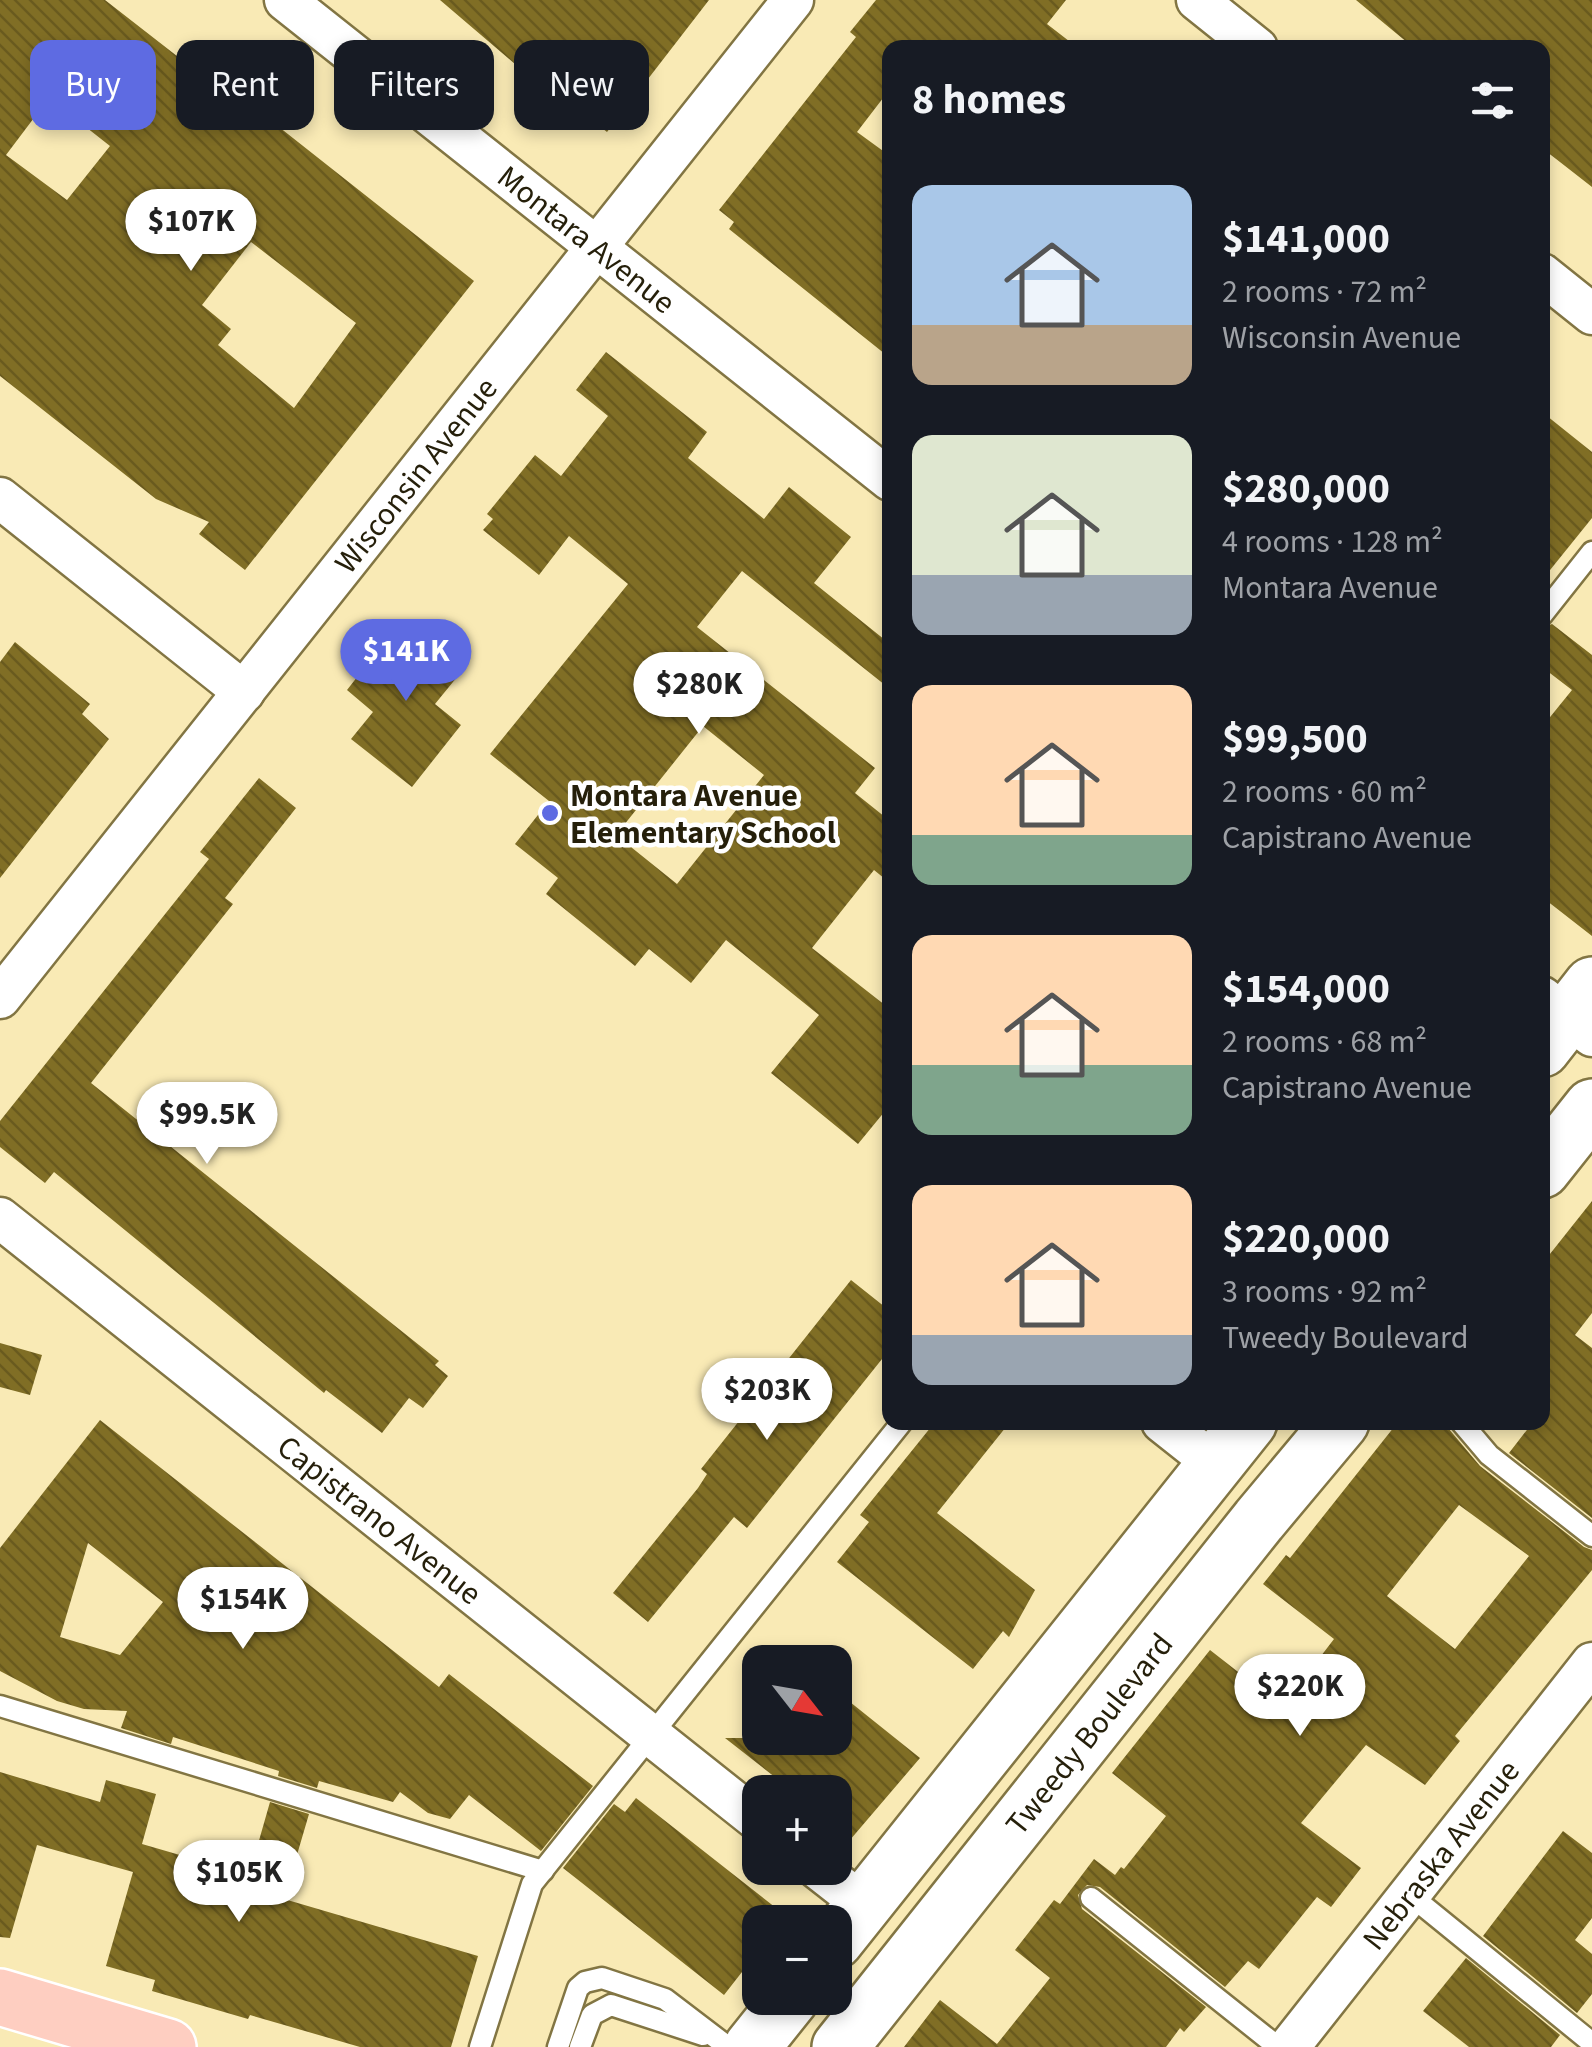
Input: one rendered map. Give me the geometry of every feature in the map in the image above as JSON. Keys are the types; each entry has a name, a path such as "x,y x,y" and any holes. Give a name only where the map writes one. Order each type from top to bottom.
{"main road":[{"path":"1550,1160 1592,1107"},
{"path":"852,1918 1242,1430"},
{"name":"Tweedy Boulevard","path":"840,2047 1334,1430"},
{"path":"0,1997 168,2047"},
{"path":"733,2045 770,2015"}],"street":[{"name":"Montara Avenue","path":"285,0 882,474"},
{"name":"Wisconsin Avenue","path":"0,998 793,0"},
{"path":"1197,0 1247,40"},
{"path":"1550,280 1592,314"},
{"path":"0,498 244,692"},
{"name":"Capistrano Avenue","path":"0,1218 742,1808"},
{"path":"1172,1430 1214,1464"},
{"name":"Nebraska Avenue","path":"1290,2047 1592,1663"}],"lane":[{"path":"1550,604 1592,552"},
{"path":"480,2047 532,1884 896,1430"},
{"path":"1468,1430 1489,1455 1592,1536"},
{"path":"0,1706 543,1871"},
{"path":"1410,1895 1592,2043"},
{"path":"1091,1898 1278,2047"},
{"path":"558,2047 578,1988 602,1978 665,1999 733,2045"},
{"path":"580,2047 592,2015 612,2005 733,2045"}],"building":[{"path":"0,0 105,0 176,55 176,130 283,130 474,281 245,570 199,534 209,522 156,499 0,376","holes":["251,242 356,323 294,408 218,345 231,329 202,305"]},
{"path":"440,0 709,0 649,78 649,40 514,40 514,63 494,46 494,40 487,40"},
{"path":"876,0 1066,0 1047,24 1068,40 882,40 882,99 857,132 882,150 882,352 729,229 734,222 719,210 856,37 850,32"},
{"path":"1356,0 1592,0 1592,187 1550,154 1550,40 1404,40"},
{"path":"606,352 707,432 688,458 764,519 789,487 851,537 814,583 882,638 882,683 742,571 697,627 875,768 855,793 882,815 882,876 874,870 812,948 882,1003 882,1115 858,1144 771,1073 819,1015 726,940 691,983 649,949 635,966 546,894 558,878 515,844 549,801 490,754 628,584 569,536 539,575 483,530 493,519 487,514 535,455 561,476 608,416 576,390","holes":["703,726 764,775 677,884 616,835"]},
{"path":"1550,418 1592,452 1592,518 1550,570"},
{"path":"1550,625 1592,655 1592,936 1550,903 1550,717 1572,690 1550,673"},
{"path":"393,631 411,645 421,631 466,666 435,704 461,725 412,787 351,739 373,712 347,690"},
{"path":"15,642 90,704 82,714 109,739 0,878 0,662"},
{"path":"259,778 296,808 225,898 233,904 91,1083 439,1361 435,1365 448,1376 423,1408 409,1398 382,1433 326,1390 324,1393 54,1172 45,1183 0,1147 0,1121 209,859 200,852"},
{"path":"1592,1201 1592,1313 1575,1335 1592,1348 1592,1518 1509,1453 1527,1430 1550,1430 1550,1254"},
{"path":"851,1280 882,1305 882,1359 747,1528 734,1517 648,1622 613,1593 698,1488 707,1474 701,1469"},
{"path":"0,1343 42,1355 30,1395 0,1387"},
{"path":"100,1420 439,1687 449,1674 593,1786 541,1851 469,1795 450,1819 428,1813 400,1792 393,1802 319,1781 317,1788 278,1776 279,1771 173,1737 171,1744 121,1728 127,1711 84,1709 57,1701 0,1671 0,1548","holes":["88,1543 163,1602 120,1655 60,1637"]},
{"path":"929,1430 1004,1430 937,1513 1035,1590 1009,1637 1003,1631 973,1669 837,1562 869,1522 860,1515"},
{"path":"1392,1430 1450,1430 1480,1466 1592,1550 1592,1570 1455,1736 1460,1741 1425,1785 1366,1745 1301,1823 1361,1868 1331,1907 1317,1897 1259,1969 1248,1961 1225,1987 1100,1887 1087,1885 1078,1895 1082,1909 1206,2007 1184,2032 1180,2028 1166,2047 904,2047 940,2000 997,2044 1050,1978 1015,1950 1054,1900 1060,1904 1094,1859 1115,1875 1166,1816 1112,1773 1210,1650 1265,1693 1268,1689 1285,1703 1334,1639 1263,1584 1286,1555 1290,1558","holes":["1459,1505 1529,1556 1455,1649 1387,1596"]},
{"path":"852,1704 920,1758 852,1838 852,1775 772,1775 747,1755 852,1755"},
{"path":"725,1738 742,1738 742,1751"},
{"path":"0,1772 100,1802 106,1780 156,1794 142,1844 245,1874 270,1802 309,1814 284,1899 478,1956 451,2047 360,2047 152,1991 155,1980 106,1966 133,1872 37,1845 10,1938 0,1937"},
{"path":"636,1798 772,1905 742,1905 742,1972 724,1995 563,1868 614,1804 625,1812"},
{"path":"1563,1831 1592,1853 1592,1918 1575,1940 1592,1954 1592,1994 1577,2013 1483,1936"},
{"path":"1466,1958 1560,2035 1551,2047 1469,2047 1423,2011"}],"place":[{"name":"Montara Avenue Elementary School","path":"550,813"}]}
